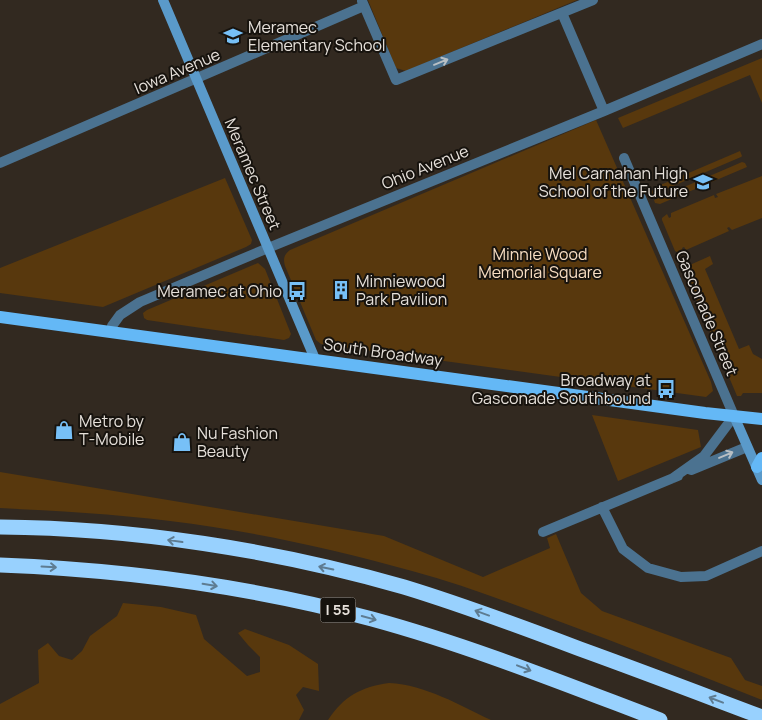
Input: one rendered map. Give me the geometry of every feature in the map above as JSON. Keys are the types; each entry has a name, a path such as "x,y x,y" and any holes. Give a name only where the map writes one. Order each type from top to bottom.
{"highway":[{"name":"I 55","path":"0,527 78,530 143,536 219,547 339,570 403,587 475,610 762,717"},
{"name":"I 55","path":"0,565 114,572 169,578 244,590 307,603 372,619 444,640 497,658 660,720"}],"main road":[{"name":"South Broadway","path":"0,317 762,419"}],"street":[{"name":"Meramec Street","path":"163,0 315,360"},
{"path":"363,3 396,80 593,0"},
{"name":"Iowa Avenue","path":"0,163 196,80 363,3"},
{"path":"562,13 604,111"},
{"name":"Ohio Avenue","path":"111,332 115,320 133,306 268,248 604,111 762,44"},
{"name":"Gasconade Street","path":"624,158 747,447 759,463 762,480"},
{"path":"673,478 704,456 734,416"},
{"path":"543,532 747,447"},
{"path":"602,507 623,549 648,568 681,577 706,576 762,551"}],"green space":[{"path":"368,0 577,0 406,71 396,68"},
{"path":"762,58 762,103 750,75 623,128 618,118"},
{"name":"Minnie Wood Memorial Square","path":"596,120 711,382 713,391 706,397 327,345 321,344 316,340 285,266 284,257 286,253"},
{"path":"740,151 741,157 652,195 652,191 658,186"},
{"path":"742,162 747,167 660,204 655,203 654,200"},
{"path":"762,176 762,218 732,230 729,227 727,228 729,231 686,250 684,247 682,248 683,251 679,253 675,251 662,218 667,214 669,218 671,213 714,195 715,198 718,197 716,194"},
{"path":"225,178 252,240 251,244 246,247 103,307 0,293 0,268"},
{"path":"710,256 713,264 705,269 739,349 749,345 753,354 762,359 762,393 743,393 741,396 737,396 683,268"},
{"path":"258,263 265,269 291,334 289,338 284,340 147,320 144,318 143,313 147,310"},
{"path":"592,415 698,430 701,447 618,481"},
{"path":"0,472 384,536 483,577 550,548 547,538 556,534 581,593 602,611 731,658 745,680 762,686 762,700 485,594 430,576 352,555 262,535 201,525 107,515 0,508"},
{"path":"123,603 161,607 196,615 204,639 247,676 260,672 260,657 238,633 245,629 289,645 318,664 319,691 303,687 296,695 304,710 299,720 0,720 0,704 39,683 38,650 48,643 59,656 72,660 82,651 90,636 117,616"},
{"path":"389,683 429,692 491,720 328,720 340,705 354,694 370,687"}],"place":[{"name":"Meramec Elementary School","path":"233,36"},
{"name":"Mel Carnahan High School of the Future","path":"703,182"},
{"name":"Minniewood Park Pavilion","path":"341,290"},
{"name":"Meramec at Ohio","path":"297,291"},
{"name":"Broadway at Gasconade Southbound","path":"666,389"},
{"name":"Metro by T-Mobile","path":"64,430"},
{"name":"Nu Fashion Beauty","path":"182,442"}]}
